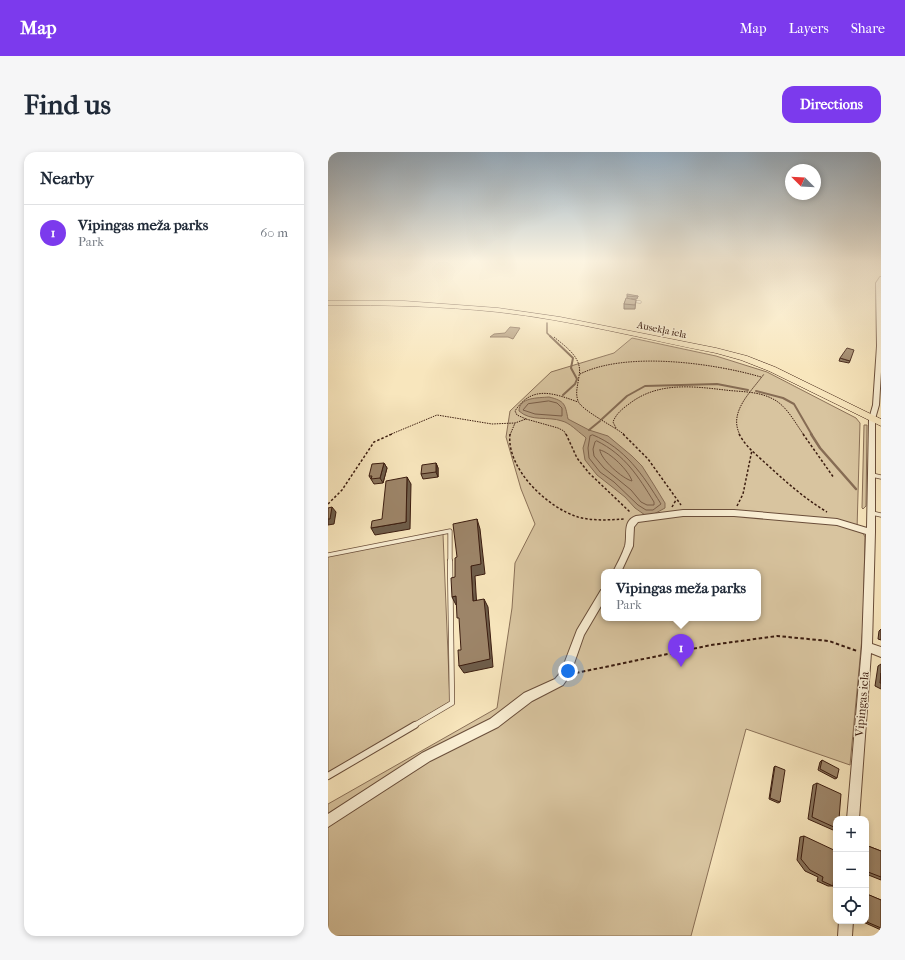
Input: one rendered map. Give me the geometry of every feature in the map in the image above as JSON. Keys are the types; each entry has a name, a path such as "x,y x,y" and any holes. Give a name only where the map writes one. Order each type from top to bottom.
{"main road":[{"name":"Ausekļa iela","path":"328,303 398,303 498,310 567,320 716,351 744,358 772,369 877,421"}],"street":[{"name":"Vipingas iela","path":"853,816 866,650 872,513 877,476 876,405 880,346 878,297"},
{"path":"618,569 629,546 630,526 636,519 689,512 734,513 837,522 871,532"},
{"path":"328,821 426,757 494,723 528,697 559,682 565,675 580,633 601,598"},
{"path":"866,650 881,652"},
{"path":"845,936 846,924"}],"lane":[{"path":"627,301 640,302"},
{"path":"872,513 881,515"},
{"path":"328,555 450,531 452,703 328,776"}],"path":[{"path":"554,337 575,355 580,374 576,390 578,402"},
{"path":"580,374 606,364 650,362 714,368 752,374 761,377"},
{"path":"767,372 761,377 750,392 735,417 738,432 752,450 789,486 817,507"},
{"path":"616,428 613,422 614,416 635,397 648,391 684,386 750,392 770,397 781,405 834,478"},
{"path":"636,519 589,473 577,458 564,431 517,415 515,411 518,404 531,395 548,392 578,402 592,414 616,428 631,441 648,459 683,508 689,512"},
{"path":"328,504 342,490 374,442 413,424 437,415 492,424 515,423 526,419"},
{"path":"515,423 510,437 519,469 531,484 548,500 562,510 586,519 636,519"},
{"path":"734,513 743,494 752,450"},
{"path":"565,675 711,645 777,636 829,641 866,650"}],"shaded area":[{"path":"632,338 716,356 767,372 856,418 860,423 857,530 863,533 865,537 863,627 850,765 746,729 691,936 328,936 328,804 497,708 512,608 515,563 535,524 521,489 506,437 510,411 551,372 614,353"},
{"path":"864,425 867,425 866,506 863,509 862,508"},
{"path":"443,534 450,702 328,773 328,556"}],"water":[{"path":"510,327 520,328 513,339 508,337 490,337 494,334 505,333"},
{"path":"549,397 558,400 563,404 568,419 589,430 608,436 632,456 642,466 665,503 665,508 654,514 645,515 597,475 585,460 583,448 586,438 571,425 557,420 534,418 519,411 522,403 530,399"}],"building":[{"path":"626,298 636,300 635,305 624,304"},
{"path":"847,348 854,350 850,361 840,358"},
{"path":"384,463 380,478 371,479 372,476 369,476 372,464"},
{"path":"436,463 436,472 421,474 422,465"},
{"path":"407,477 406,522 371,528 372,521 382,519 386,481"},
{"path":"332,507 330,519 328,519 328,508"},
{"path":"477,519 481,564 471,566 473,601 484,599 490,659 459,666 458,650 461,650 459,618 457,618 456,596 452,597 451,578 455,577 455,558 457,557 453,524"},
{"path":"822,760 839,769 837,778 820,769"},
{"path":"775,766 785,770 780,802 770,798"},
{"path":"817,783 841,794 839,816 833,816 833,827 812,817"},
{"path":"804,836 833,850 833,886 822,881 823,877 810,870 801,859"},
{"path":"869,846 881,851 881,877 869,872"},
{"path":"869,895 881,900 881,928 869,923"}],"waterway":[{"path":"547,323 547,333 550,336"},
{"path":"550,336 573,358 571,368 577,379 575,384 563,395"},
{"path":"602,419 627,396 645,386 717,384 748,390"},
{"path":"756,391 783,398 794,404 812,435"},
{"path":"589,430 600,421"},
{"path":"811,434 820,448 856,489"}],"place":[{"name":"Vipingas meža parks","path":"681,667"}]}
